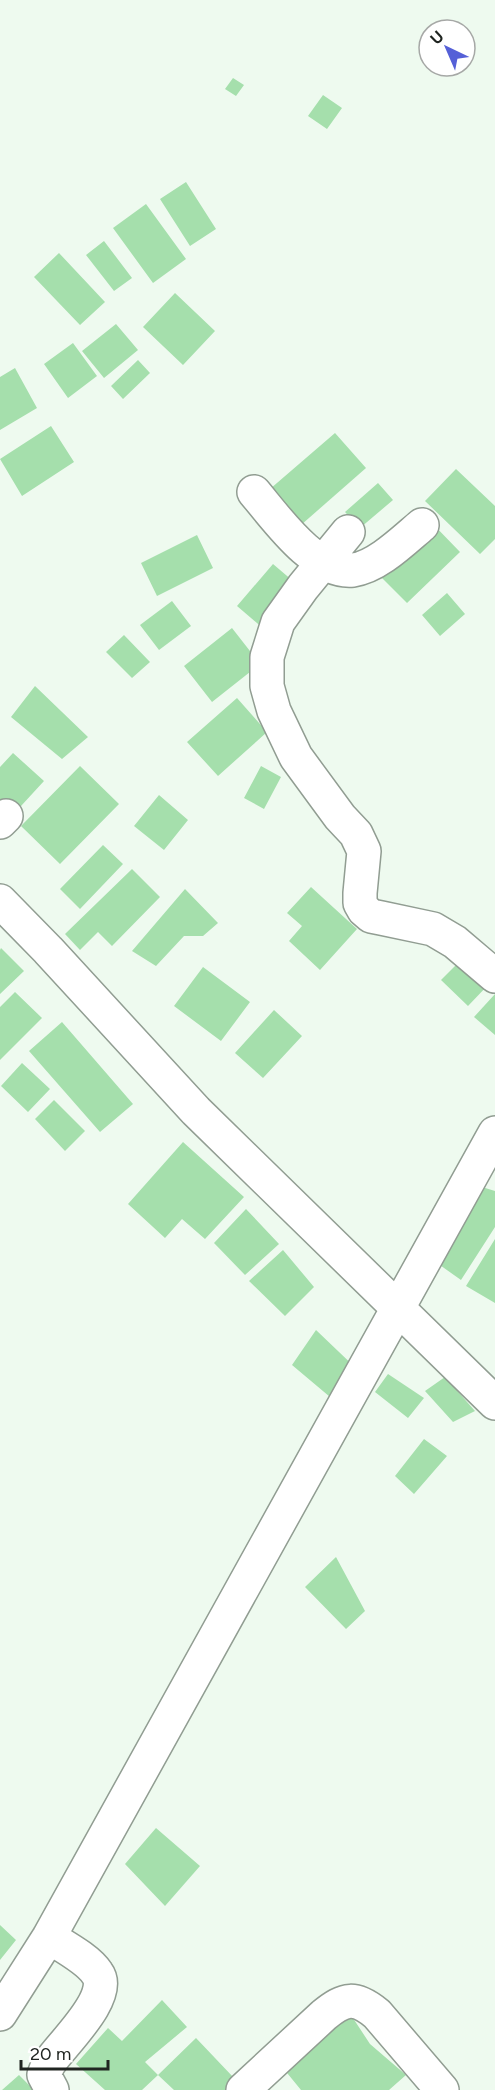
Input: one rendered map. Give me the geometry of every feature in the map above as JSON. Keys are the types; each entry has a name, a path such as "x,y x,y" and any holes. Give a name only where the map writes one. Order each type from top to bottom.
{"street":[{"path":"255,492 288,533 323,562 336,569 354,570 372,563 393,550 422,525"},
{"path":"348,532 278,622 267,657 267,686 274,711 296,757 340,817 356,834 364,851 360,893 360,903 364,910 372,916 433,929 455,942 495,976"},
{"path":"0,901 196,1110 495,1403"},
{"path":"0,2014 49,1937 495,1133"},
{"path":"49,1937 98,1973 101,1986 84,2020 49,2063 44,2075 52,2090"},
{"path":"243,2090 324,2015 337,2005 353,2000 366,2005 377,2014 435,2088"}],"building":[{"path":"233,78 244,85 236,96 225,89"},
{"path":"323,95 342,108 327,129 308,116"},
{"path":"186,182 216,229 190,246 160,199"},
{"path":"146,204 186,259 153,283 113,228"},
{"path":"104,241 132,278 114,291 86,255"},
{"path":"59,253 105,302 80,325 34,277"},
{"path":"175,293 215,331 183,365 143,327"},
{"path":"116,324 138,350 104,378 82,351"},
{"path":"73,343 97,376 68,398 44,364"},
{"path":"138,360 150,373 123,399 111,386"},
{"path":"15,368 37,408 0,430 0,377"},
{"path":"51,426 74,462 22,496 0,459"},
{"path":"335,433 366,468 301,525 270,489"},
{"path":"456,469 495,506 495,539 480,554 425,501"},
{"path":"378,483 393,500 360,528 345,512"},
{"path":"430,521 460,552 407,603 377,573"},
{"path":"197,535 213,568 157,596 141,563"},
{"path":"273,564 300,587 264,629 237,606"},
{"path":"447,593 465,614 440,636 422,615"},
{"path":"172,601 191,626 159,650 140,625"},
{"path":"232,628 260,664 212,702 184,666"},
{"path":"124,635 150,662 132,678 106,652"},
{"path":"35,686 88,737 62,759 11,717"},
{"path":"237,698 267,732 218,776 187,742"},
{"path":"13,753 44,781 10,818 0,809 0,767"},
{"path":"80,766 119,804 60,864 21,826"},
{"path":"261,766 281,777 264,809 244,798"},
{"path":"159,795 188,820 164,850 134,826"},
{"path":"103,845 123,864 80,909 60,889"},
{"path":"132,869 160,897 112,946 98,932 80,950 65,934"},
{"path":"311,887 357,929 320,970 289,941 302,926 287,913"},
{"path":"185,889 218,923 203,936 184,936 156,966 132,951"},
{"path":"1,948 24,971 0,994 0,950"},
{"path":"462,959 489,984 468,1006 441,980"},
{"path":"203,967 250,1002 221,1041 174,1006"},
{"path":"15,992 42,1018 0,1060 0,1007"},
{"path":"495,994 495,1035 474,1017"},
{"path":"274,1010 302,1036 263,1078 235,1053"},
{"path":"62,1022 133,1104 100,1132 29,1051"},
{"path":"22,1063 50,1089 28,1112 1,1086"},
{"path":"54,1100 85,1131 65,1151 35,1119"},
{"path":"183,1142 244,1197 205,1239 182,1219 165,1238 128,1204"},
{"path":"482,1187 495,1191 495,1227 461,1280 437,1263"},
{"path":"246,1209 279,1244 245,1275 214,1243"},
{"path":"495,1239 495,1303 466,1286"},
{"path":"283,1250 314,1287 285,1316 249,1281"},
{"path":"316,1330 361,1373 336,1402 292,1365"},
{"path":"388,1374 424,1398 408,1418 375,1392"},
{"path":"445,1377 475,1411 453,1422 425,1391"},
{"path":"424,1439 447,1456 414,1494 395,1476"},
{"path":"336,1557 365,1611 346,1629 305,1587"},
{"path":"156,1828 200,1866 165,1906 125,1864"},
{"path":"0,1925 16,1940 0,1960"},
{"path":"162,2000 187,2027 145,2062 158,2075 142,2090 105,2090 76,2064 108,2028 122,2041"},
{"path":"347,2009 370,2044 406,2075 389,2090 301,2090 283,2068"},
{"path":"196,2038 234,2078 225,2090 174,2090 158,2075"},
{"path":"19,2075 34,2090 2,2090"}]}
